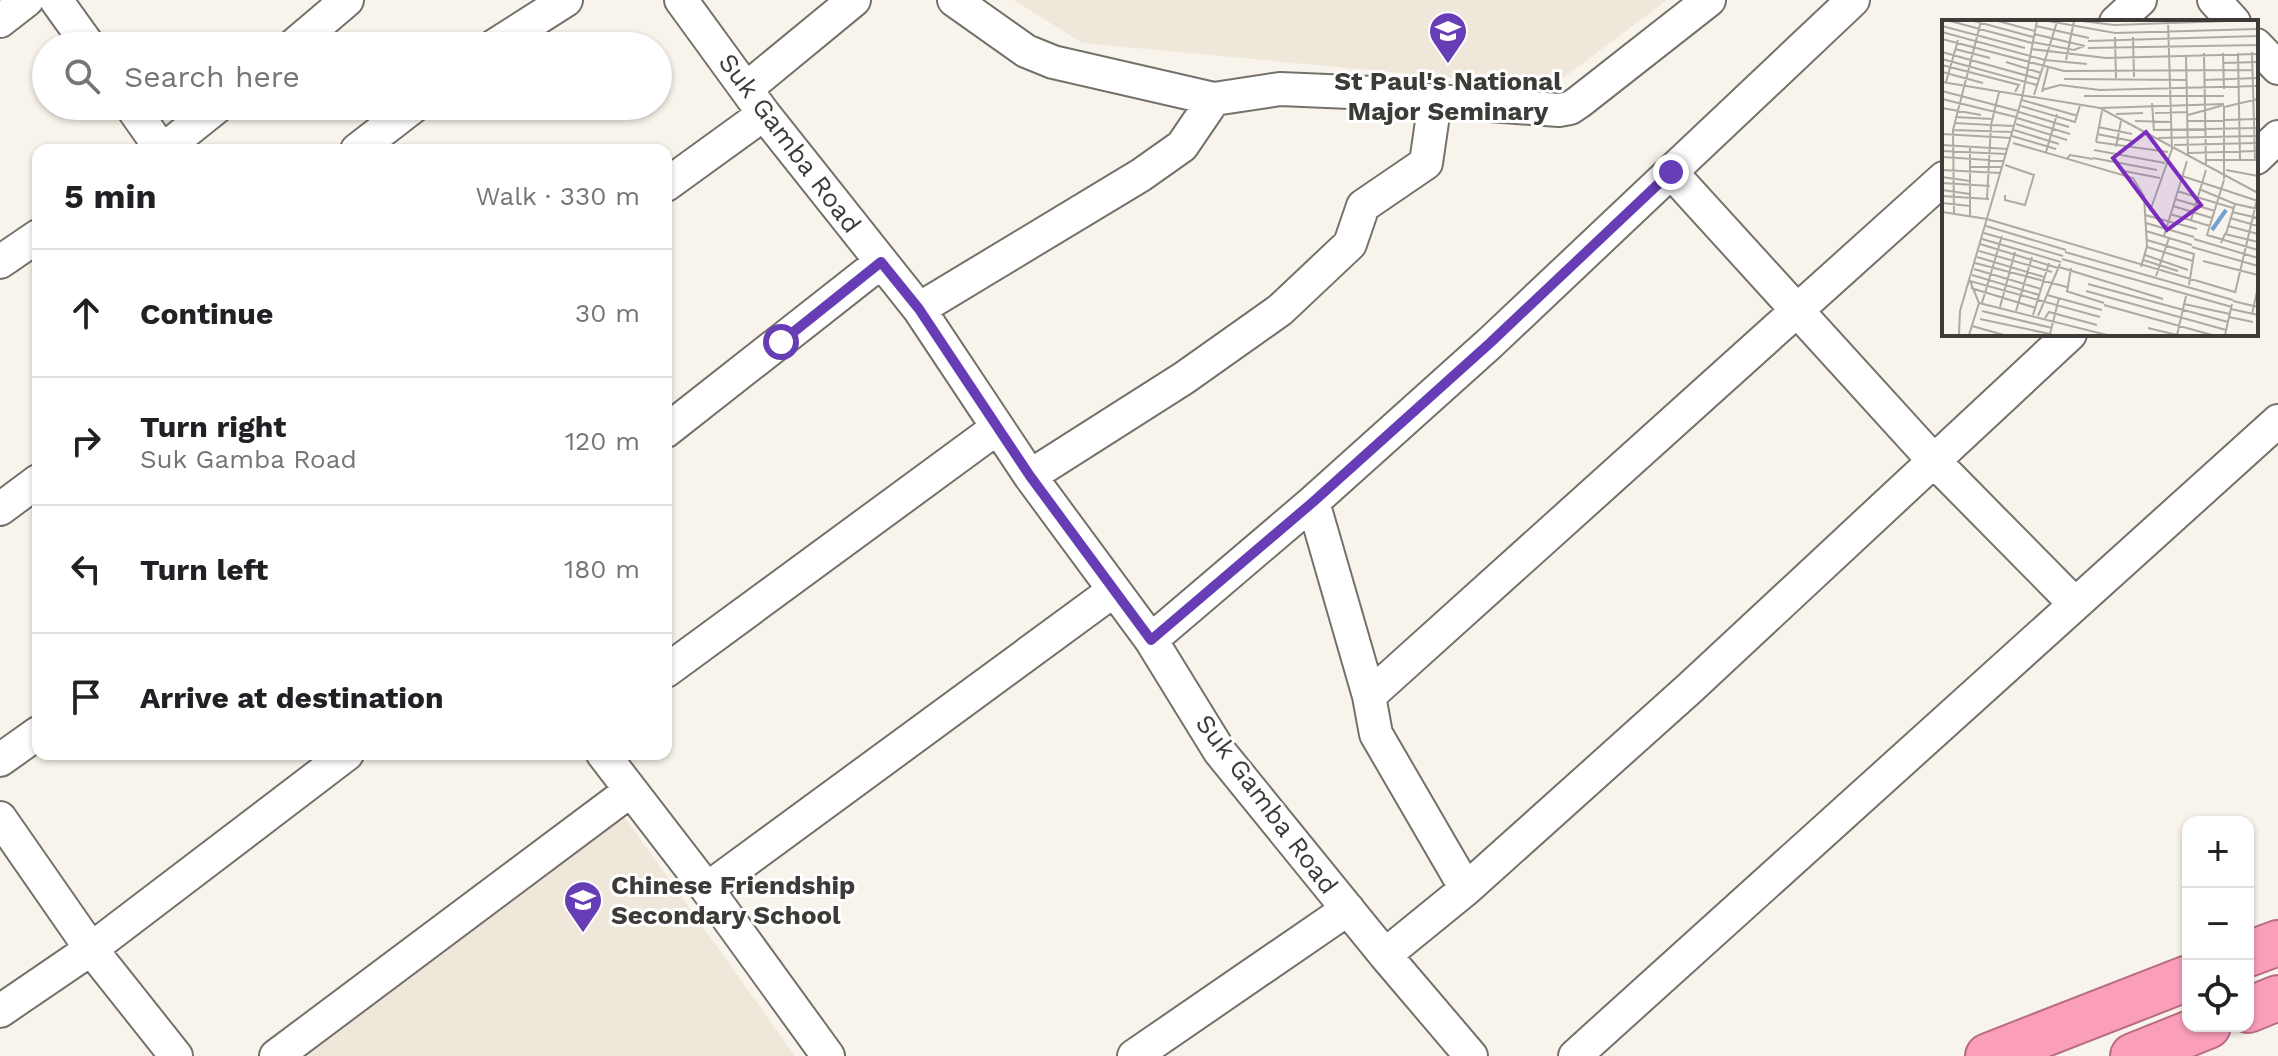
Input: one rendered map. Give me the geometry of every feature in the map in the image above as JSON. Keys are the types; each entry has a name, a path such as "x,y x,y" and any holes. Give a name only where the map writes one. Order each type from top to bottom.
{"highway":[{"path":"2254,952 2278,943"},
{"path":"1988,1056 2182,980"},
{"path":"2254,1008 2278,998"},
{"path":"2133,1056 2193,1032"}],"street":[{"path":"0,21 27,0"},
{"path":"56,0 79,32"},
{"path":"309,32 347,0"},
{"path":"516,32 566,0"},
{"name":"Suk Gamba Road","path":"681,0 919,309 1030,476 1151,640 1220,752 1471,1056"},
{"path":"672,179 756,101 854,0"},
{"path":"954,0 1026,51 1053,62 1214,99 1280,89 1374,93 1548,109 1570,108 1709,0"},
{"path":"1151,640 1313,502 1490,343 1853,0"},
{"path":"2118,20 2140,0"},
{"path":"2214,0 2232,20"},
{"path":"2258,47 2278,68"},
{"path":"919,309 1141,175 1182,146 1214,99"},
{"path":"1030,476 1184,378 1280,310 1350,244 1363,206 1426,163 1435,101"},
{"path":"141,120 158,144"},
{"path":"170,144 200,120"},
{"path":"365,144 396,120"},
{"path":"2258,156 2278,137"},
{"path":"1671,172 1935,462 2075,604"},
{"path":"1369,696 1942,180"},
{"path":"0,262 32,240"},
{"path":"672,426 881,262"},
{"path":"1385,955 1466,889 1690,688 2068,336"},
{"path":"1575,1056 2278,421"},
{"path":"672,667 997,428"},
{"path":"0,509 32,485"},
{"path":"1313,502 1369,696 1376,734 1466,889"},
{"path":"707,889 1113,591"},
{"path":"0,760 32,737"},
{"path":"0,1011 91,949 339,760"},
{"path":"607,760 707,889 828,1056"},
{"path":"276,1056 630,791"},
{"path":"0,818 91,949 176,1056"},
{"path":"1134,1056 1348,909"}],"shaded area":[{"name":"St Paul's National Major Seminary","path":"1014,0 1667,0 1551,87 1082,43"},
{"name":"Chinese Friendship Secondary School","path":"621,812 795,1056 296,1056"}],"place":[{"name":"St Paul's National Major Seminary","path":"1448,65"},
{"name":"Chinese Friendship Secondary School","path":"583,934"}],"route":[{"path":"781,342 881,262 919,309 1030,476 1151,640 1313,502 1490,343 1671,172"}]}
